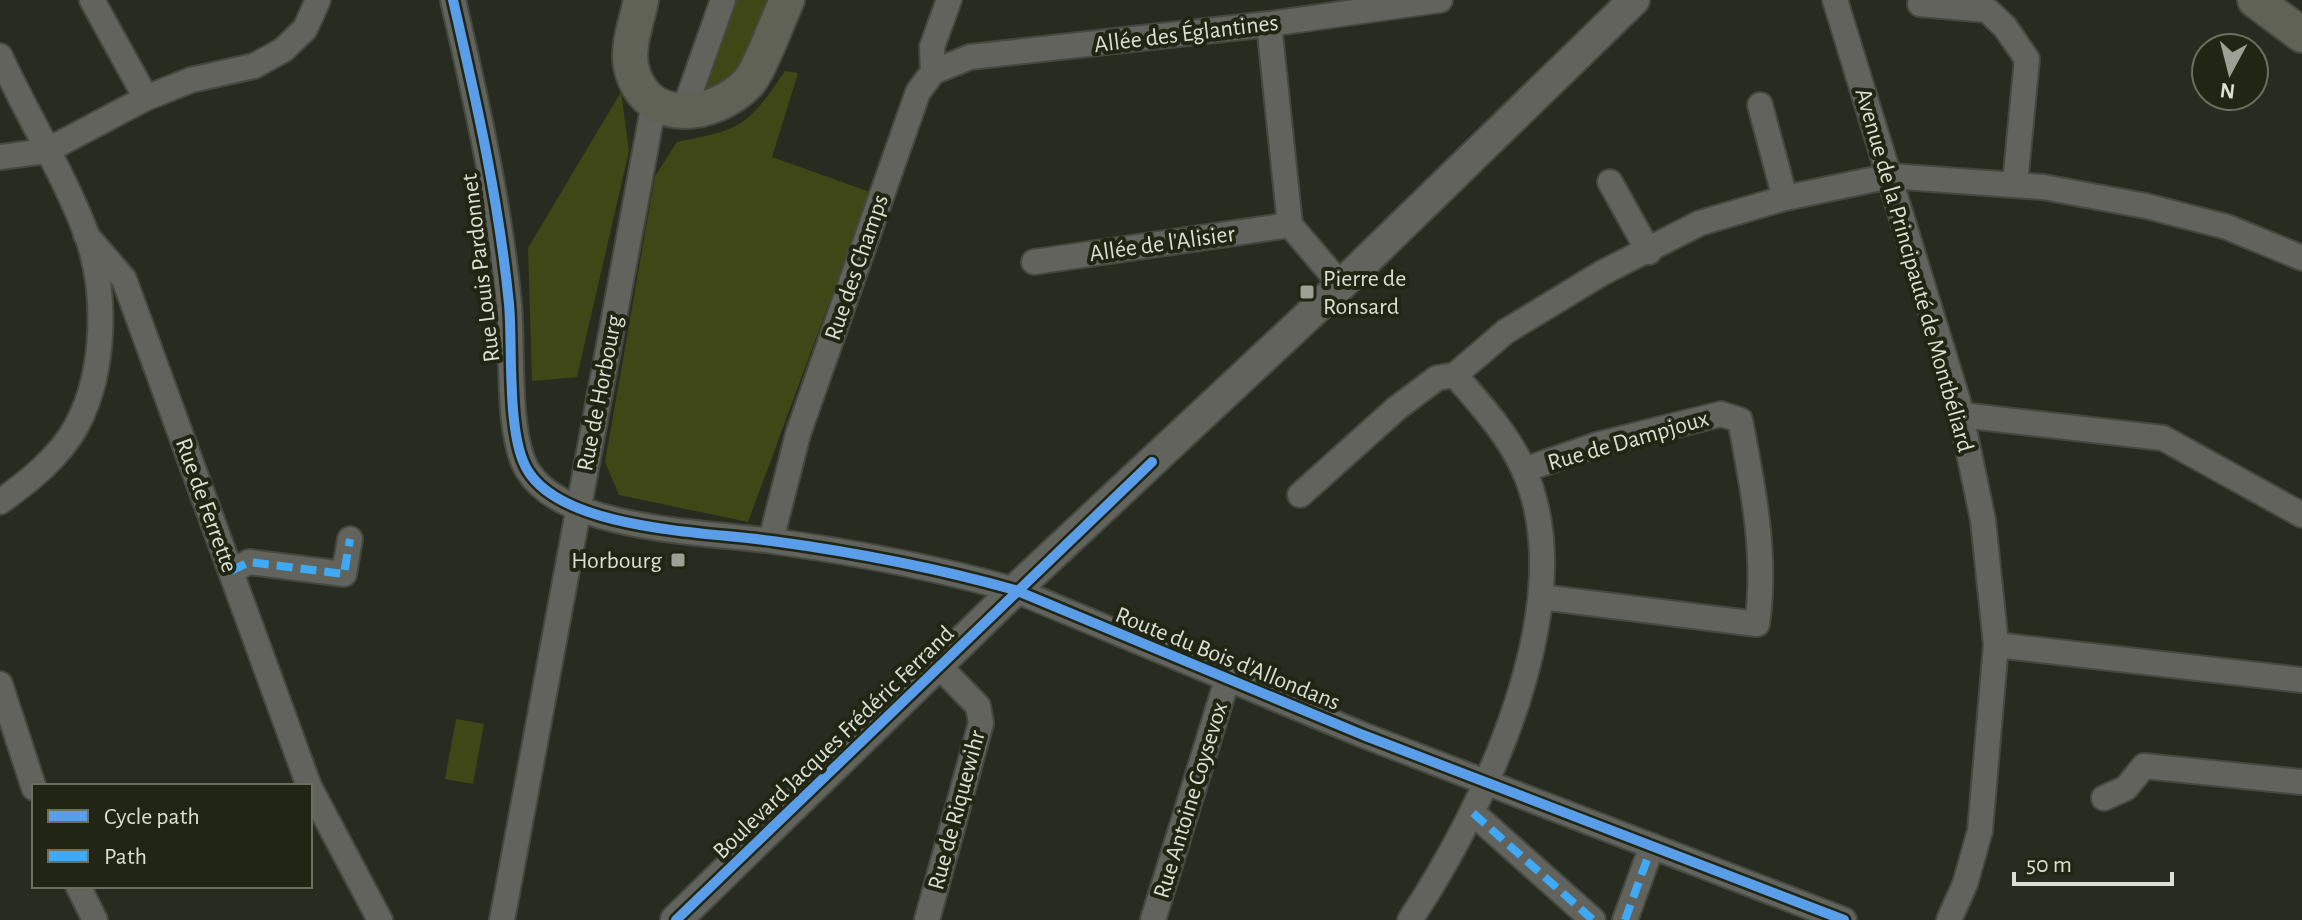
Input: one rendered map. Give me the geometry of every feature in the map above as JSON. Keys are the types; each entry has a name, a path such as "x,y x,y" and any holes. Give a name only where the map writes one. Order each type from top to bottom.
{"main road":[{"path":"641,0 630,48 631,68 668,108 709,110 749,82 787,0"},
{"path":"2255,0 2302,35"}],"street":[{"path":"92,0 146,98"},
{"path":"0,157 46,151 146,98 191,80 254,66 283,50 305,29 318,0"},
{"name":"Rue Louis Pardonnet","path":"453,0 484,132 509,303 517,443 528,472 548,490 577,507"},
{"name":"Rue de Horbourg","path":"502,920 577,507 668,108 723,0"},
{"name":"Rue des Champs","path":"771,540 798,434 918,92 933,72 932,47 949,0"},
{"name":"Allée des Églantines","path":"933,72 970,57 1269,24 1440,0"},
{"name":"Boulevard Jacques Frédéric Ferrand","path":"676,920 940,667 1015,590 1341,285 1634,0"},
{"name":"Avenue de la Principauté de Montbéliard","path":"1835,0 1961,415 1983,520 1996,645 1980,831 1965,884 1949,920"},
{"path":"1920,4 1987,10 2005,27 2027,59 2015,184"},
{"path":"1269,24 1290,225 1341,285"},
{"path":"0,56 11,104 46,151 86,235 99,311 100,343 91,385 77,424 48,464 0,502"},
{"path":"1760,105 1785,198"},
{"path":"1300,495 1397,408 1437,378 1455,375 1505,332 1602,273 1649,252 1700,223 1785,198 1890,176 2015,184 2160,209 2227,227 2302,258"},
{"path":"1610,182 1649,252"},
{"name":"Allée de l'Alisier","path":"1034,262 1290,225"},
{"name":"Rue de Ferrette","path":"86,235 124,279 309,784"},
{"path":"1410,920 1440,875 1473,813 1518,708 1541,597 1541,537 1524,470 1503,432 1455,375"},
{"name":"Rue de Dampjoux","path":"1524,470 1596,445 1721,414 1740,420 1757,524 1762,592 1757,624 1541,597"},
{"path":"1961,415 2163,438 2302,515"},
{"name":"Route du Bois d'Allondans","path":"577,507 681,533 771,540 966,576 1015,590 1227,680 1844,920"},
{"path":"231,571 249,562 344,574 350,539"},
{"path":"1996,645 2302,680"},
{"name":"Rue de Riquewihr","path":"927,920 981,723 978,706 940,667"},
{"name":"Rue Antoine Coysevox","path":"1153,920 1227,680"},
{"path":"0,684 33,784"},
{"path":"2104,798 2126,788 2144,766 2302,782"},
{"name":"Rue de Ferrette","path":"312,791 380,920"},
{"path":"1473,813 1593,920"},
{"path":"1625,920 1652,846"},
{"path":"79,888 95,920"}],"green space":[{"path":"734,0 772,0 736,73 699,97"},
{"path":"785,71 798,73 772,157 870,192 748,522 619,495 605,462 655,176 677,142 730,129 752,115"},
{"path":"621,92 629,151 577,377 532,381 528,248"},
{"path":"456,719 484,724 473,784 445,779"}],"marked path":[{"path":"231,571 249,562 344,574 350,539"},
{"path":"1473,813 1593,920"},
{"path":"1625,920 1652,846"}],"cycle path":[{"path":"453,0 499,227 509,304 516,436 528,471 547,491 573,506 641,525 833,550 1015,590 1363,735 1844,920"},
{"path":"676,920 1152,462"}],"place":[{"name":"Pierre de Ronsard","path":"1307,292"},
{"name":"Horbourg","path":"678,560"}]}
